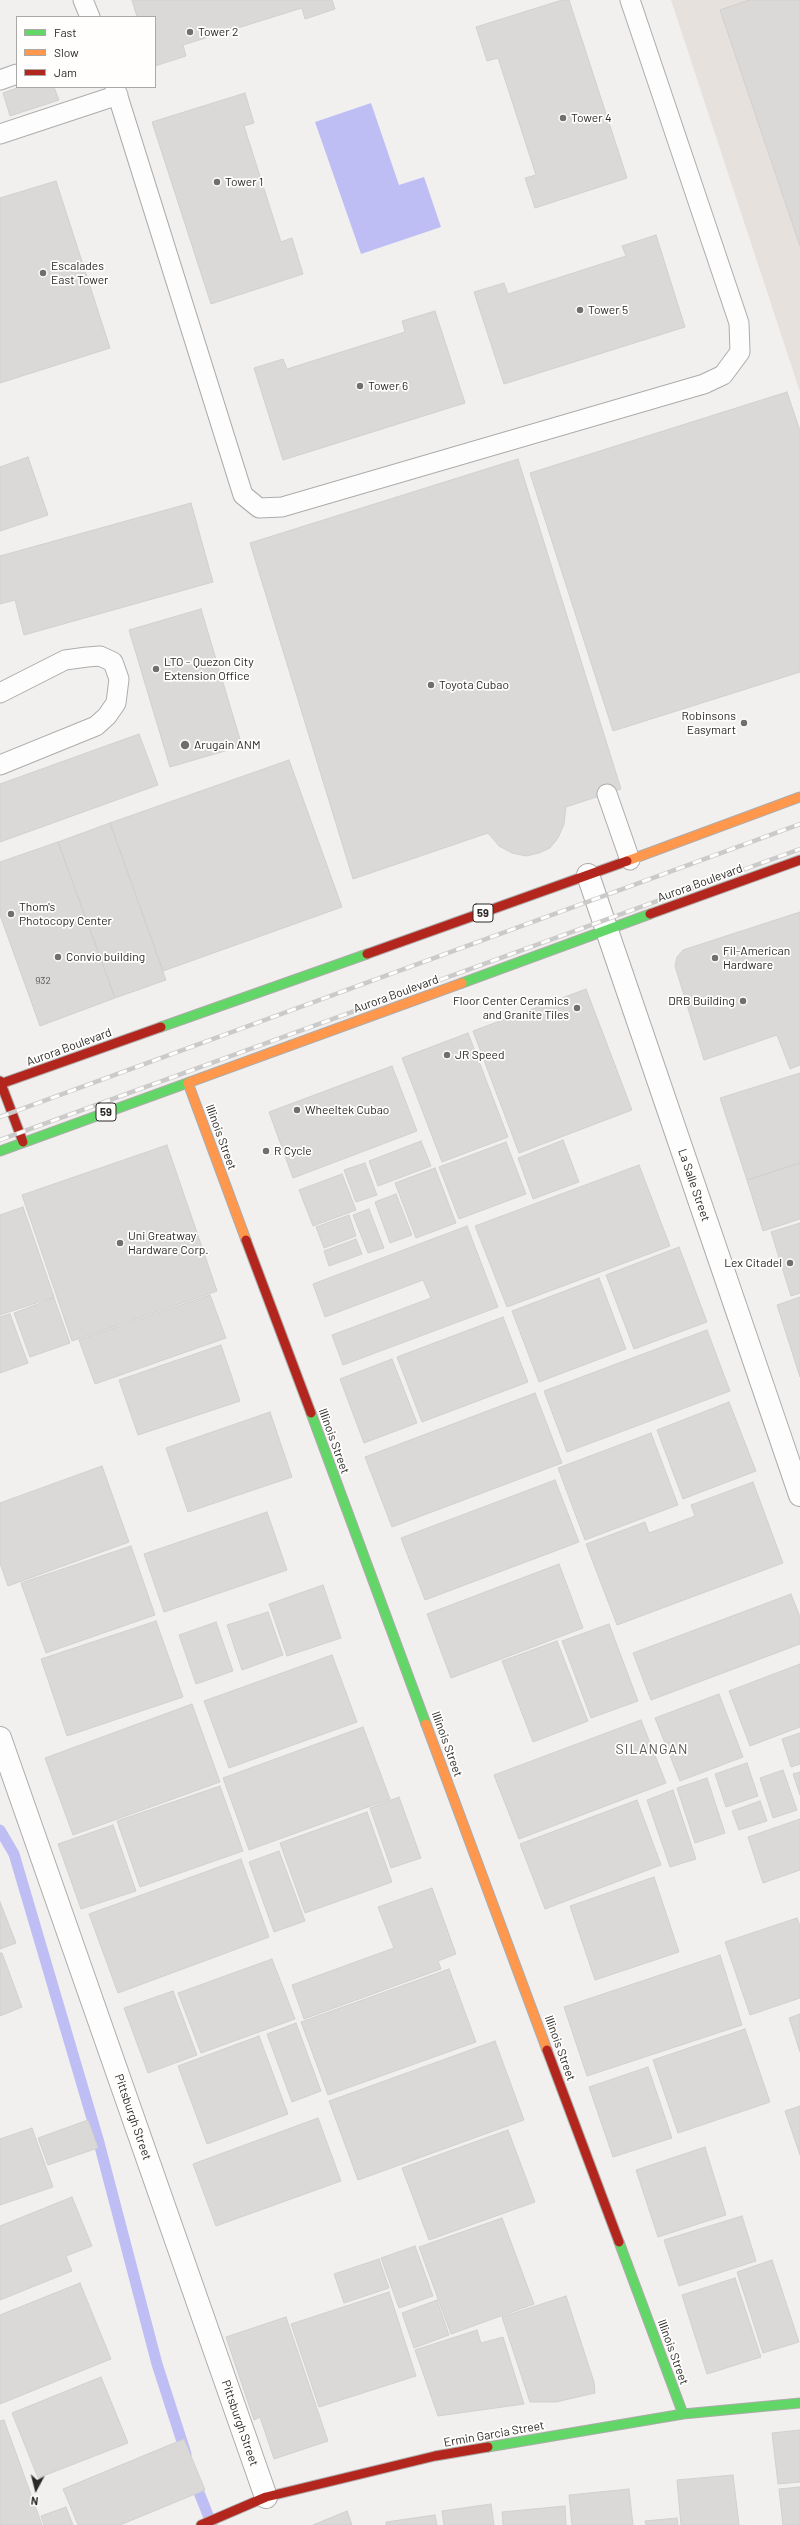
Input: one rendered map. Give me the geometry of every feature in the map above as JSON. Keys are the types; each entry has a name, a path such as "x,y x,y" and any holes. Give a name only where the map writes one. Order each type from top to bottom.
{"street":[{"name":"Aurora Boulevard","path":"0,1083 630,860 800,797"},
{"name":"Aurora Boulevard","path":"0,1151 606,929 800,860"},
{"name":"La Salle Street","path":"588,875 800,1495"},
{"path":"0,1083 14,1123 23,1142"},
{"name":"Illinois Street","path":"188,1083 683,2414"},
{"name":"Pittsburgh Street","path":"0,1738 266,2497"},
{"name":"Ermin Garcia Street","path":"202,2525 266,2497 435,2456 683,2414 800,2403"}],"lane":[{"path":"83,0 90,16"},
{"path":"0,134 116,91 242,495 249,502 259,508 282,507 704,384 723,375 740,352 739,323 630,0"},
{"path":"0,80 16,74"},
{"path":"0,693 65,660 87,657 100,656 113,662 119,679 116,703 107,716 96,726 0,765"},
{"path":"607,794 630,860"}],"shaded area":[{"path":"671,0 800,0 800,392"}],"water":[{"path":"371,103 399,185 424,177 441,227 361,254 315,122"}],"building":[{"name":"Tower 2","path":"132,0 332,0 335,9 305,19 302,8 183,45 186,56 156,66 156,16 137,16"},
{"name":"Tower 4","path":"562,0 569,0 627,178 535,208 525,178 536,175 498,58 487,61 476,27"},
{"path":"749,0 800,0 800,246 720,10"},
{"path":"17,88 54,88 59,100 10,116 3,93"},
{"name":"Tower 1","path":"245,93 254,123 244,126 281,242 292,238 303,274 211,304 152,122"},
{"name":"Escalades East Tower","path":"56,181 110,348 0,383 0,198"},
{"name":"Tower 5","path":"656,235 685,327 504,384 474,292 504,283 508,294 626,256 622,246"},
{"name":"Tower 6","path":"435,311 465,403 283,460 254,368 283,359 287,369 405,332 402,321"},
{"path":"787,392 800,431 800,672 613,731 530,473"},
{"path":"28,457 48,515 0,531 0,467"},
{"path":"518,459 621,789 566,807 564,824 558,838 550,848 539,853 526,856 512,853 499,846 488,833 353,879 250,543"},
{"path":"191,503 213,582 24,635 15,600 0,604 0,556"},
{"path":"201,609 242,746 170,767 129,630"},
{"path":"139,734 158,785 0,842 0,784"},
{"path":"289,760 342,907 163,971 110,823"},
{"path":"110,823 166,980 115,998 58,842"},
{"name":"Convio building","path":"58,842 115,998 40,1026 0,915 0,862"},
{"name":"DRB Building","path":"800,912 800,1065 790,1069 777,1035 704,1060 675,966 677,957 683,950"},
{"path":"586,989 632,1110 519,1153 473,1031"},
{"path":"468,1033 508,1137 442,1162 402,1058"},
{"path":"392,1066 417,1131 293,1178 269,1112"},
{"path":"800,1073 800,1163 747,1180 720,1098"},
{"path":"563,1140 579,1182 533,1199 518,1158"},
{"path":"421,1141 431,1166 378,1186 369,1161"},
{"path":"506,1142 526,1194 459,1219 439,1167"},
{"name":"Uni Greatway Hardware Corp.","path":"167,1145 217,1291 72,1341 22,1195"},
{"path":"365,1163 377,1195 356,1202 344,1170"},
{"path":"800,1163 800,1219 763,1231 747,1180"},
{"path":"639,1165 670,1246 507,1307 475,1226"},
{"path":"435,1168 456,1223 416,1238 395,1183"},
{"path":"342,1174 356,1210 313,1226 299,1190"},
{"path":"396,1194 412,1235 390,1243 375,1202"},
{"path":"23,1207 54,1297 0,1315 0,1215"},
{"path":"369,1209 384,1248 368,1253 353,1215"},
{"path":"349,1215 356,1236 324,1248 316,1227"},
{"name":"Lex Citadel","path":"800,1223 800,1293 791,1296 771,1232"},
{"path":"467,1226 498,1307 343,1365 332,1335 431,1298 423,1280 325,1317 313,1284"},
{"path":"356,1239 362,1254 329,1266 324,1251"},
{"path":"679,1247 707,1322 634,1349 606,1275"},
{"path":"599,1278 626,1349 539,1382 512,1311"},
{"path":"210,1295 226,1338 95,1384 79,1340"},
{"path":"800,1297 800,1377 777,1305"},
{"path":"54,1298 70,1343 30,1357 14,1313"},
{"path":"10,1314 28,1363 0,1373 0,1317"},
{"path":"503,1317 528,1382 422,1422 397,1357"},
{"path":"707,1330 730,1391 567,1452 544,1391"},
{"path":"221,1345 240,1401 138,1435 119,1380"},
{"path":"392,1359 417,1423 364,1443 340,1379"},
{"path":"535,1393 562,1463 392,1527 365,1457"},
{"path":"729,1402 756,1471 683,1499 657,1430"},
{"path":"270,1412 292,1477 188,1512 166,1448"},
{"path":"651,1433 678,1505 585,1540 558,1468"},
{"path":"102,1466 129,1542 8,1586 0,1563 0,1503"},
{"path":"555,1480 579,1542 425,1600 401,1538"},
{"path":"753,1482 783,1563 617,1625 586,1544 645,1522 649,1533 695,1516 691,1505"},
{"path":"267,1512 287,1570 164,1612 144,1554"},
{"path":"131,1546 155,1615 46,1653 21,1583"},
{"path":"559,1564 583,1628 451,1678 427,1614"},
{"path":"323,1585 341,1638 287,1656 269,1604"},
{"path":"791,1594 800,1617 800,1644 651,1700 633,1653"},
{"path":"268,1612 283,1655 242,1670 227,1625"},
{"path":"156,1621 183,1697 67,1736 41,1659"},
{"path":"216,1622 233,1671 196,1684 179,1635"},
{"path":"609,1624 638,1701 591,1718 562,1641"},
{"path":"557,1641 588,1721 533,1742 502,1661"},
{"path":"332,1655 357,1722 229,1768 204,1701"},
{"path":"800,1664 800,1727 750,1746 729,1691"},
{"path":"719,1694 743,1757 680,1781 655,1718"},
{"path":"192,1704 220,1782 73,1835 45,1758"},
{"path":"641,1720 666,1783 519,1839 494,1775"},
{"path":"363,1727 390,1799 249,1850 223,1778"},
{"path":"800,1733 800,1764 791,1767 782,1739"},
{"path":"747,1763 758,1796 726,1807 715,1774"},
{"path":"783,1770 797,1810 773,1818 760,1778"},
{"path":"800,1772 800,1795 793,1774"},
{"path":"707,1778 725,1833 695,1843 677,1788"},
{"path":"220,1786 243,1851 140,1887 117,1821"},
{"path":"673,1790 696,1859 670,1867 647,1800"},
{"path":"399,1797 421,1858 391,1868 370,1808"},
{"path":"637,1800 661,1865 545,1909 520,1844"},
{"path":"760,1801 767,1821 739,1830 732,1811"},
{"path":"367,1812 392,1882 305,1913 280,1843"},
{"path":"800,1819 800,1870 763,1883 748,1837"},
{"path":"113,1825 136,1891 81,1909 58,1844"},
{"path":"279,1851 305,1921 274,1932 249,1862"},
{"path":"241,1859 269,1937 118,1993 89,1914"},
{"path":"654,1877 679,1952 595,1980 570,1906"},
{"path":"432,1888 456,1954 438,1961 441,1969 304,2019 292,1985 394,1948 378,1907"},
{"path":"0,1902 16,1943 0,1949"},
{"path":"797,1918 800,1926 800,1998 750,2015 725,1942"},
{"path":"0,1953 2,1953 22,2007 0,2016"},
{"path":"720,1955 742,2025 587,2076 564,2007"},
{"path":"272,1959 295,2019 201,2053 178,1993"},
{"path":"449,1969 476,2042 328,2095 301,2022"},
{"path":"173,1991 197,2055 148,2073 124,2008"},
{"path":"800,2014 800,2052 789,2018"},
{"path":"296,2023 321,2091 292,2102 267,2034"},
{"path":"745,2029 770,2102 678,2133 653,2060"},
{"path":"259,2036 288,2114 207,2144 178,2066"},
{"path":"495,2041 524,2120 358,2180 329,2101"},
{"path":"648,2067 672,2138 613,2157 589,2087"},
{"path":"800,2106 800,2155 785,2111"},
{"path":"318,2118 341,2181 216,2226 193,2164"},
{"path":"88,2120 98,2148 48,2165 38,2138"},
{"path":"32,2128 53,2187 0,2205 0,2139"},
{"path":"508,2130 535,2202 429,2240 402,2168"},
{"path":"705,2147 726,2215 658,2237 636,2170"},
{"path":"72,2197 92,2246 66,2256 72,2271 0,2300 0,2226"},
{"path":"742,2216 756,2261 679,2286 664,2240"},
{"path":"502,2218 534,2304 451,2334 419,2247"},
{"path":"415,2246 433,2296 399,2308 381,2258"},
{"path":"379,2259 389,2288 344,2303 334,2274"},
{"path":"772,2260 799,2342 763,2353 737,2272"},
{"path":"735,2278 761,2357 707,2374 682,2295"},
{"path":"80,2283 111,2359 0,2404 0,2315"},
{"path":"389,2292 416,2376 319,2407 291,2324"},
{"path":"566,2296 594,2382 595,2393 556,2402 530,2402 502,2317"},
{"path":"437,2300 449,2335 414,2348 402,2313"},
{"path":"286,2317 328,2441 274,2459 260,2417 254,2420 226,2337"},
{"path":"477,2330 481,2343 503,2337 524,2404 438,2416 415,2350"},
{"path":"101,2377 128,2443 38,2478 12,2413"},
{"path":"4,2420 42,2525 0,2525 0,2421"},
{"path":"800,2430 800,2482 778,2484 772,2433"},
{"path":"184,2439 205,2490 120,2525 78,2525 63,2489"},
{"path":"733,2475 739,2525 681,2525 677,2480"},
{"path":"800,2487 800,2525 783,2525 779,2489"},
{"path":"629,2489 633,2525 572,2525 569,2495"},
{"path":"491,2504 494,2525 444,2525 442,2511"},
{"path":"565,2506 566,2525 503,2525 502,2512"},
{"path":"66,2507 73,2525 44,2525 41,2516"},
{"path":"347,2511 352,2525 313,2525"},
{"path":"435,2515 437,2525 386,2525 386,2522"},
{"path":"677,2518 678,2525 646,2525 645,2521"}],"waterway":[{"path":"0,1830 14,1854 98,2139 157,2364 186,2454"},
{"path":"194,2480 212,2525"}],"railway":[{"path":"0,1117 800,824"},
{"path":"0,1140 800,849"}],"traffic: fast":[{"path":"462,983 650,914"},
{"path":"161,1027 367,954"},
{"path":"0,1151 190,1082"},
{"path":"311,1413 426,1724"},
{"path":"619,2242 683,2414"},
{"path":"488,2447 683,2414 800,2403"}],"traffic: slow":[{"path":"627,861 800,797"},
{"path":"190,1082 462,983"},
{"path":"188,1083 246,1240"},
{"path":"426,1724 547,2050"}],"traffic: jam":[{"path":"650,914 800,860"},
{"path":"367,954 627,861"},
{"path":"0,1084 161,1027"},
{"path":"0,1081 23,1142"},
{"path":"246,1240 311,1413"},
{"path":"547,2050 619,2242"},
{"path":"201,2525 266,2497 435,2456 488,2447"}],"place":[{"name":"Tower 2","path":"190,32"},
{"name":"Tower 4","path":"563,118"},
{"name":"Tower 1","path":"217,182"},
{"name":"Escalades East Tower","path":"43,273"},
{"name":"Tower 5","path":"580,310"},
{"name":"Tower 6","path":"360,386"},
{"name":"LTO - Quezon City Extension Office","path":"156,669"},
{"name":"Toyota Cubao","path":"431,685"},
{"name":"Robinsons Easymart","path":"744,723"},
{"name":"Arugain ANM","path":"185,745"},
{"name":"Thom's Photocopy Center","path":"11,914"},
{"name":"Convio building","path":"58,957"},
{"name":"Fil-American Hardware","path":"715,958"},
{"name":"DRB Building","path":"743,1001"},
{"name":"Floor Center Ceramics and Granite Tiles","path":"577,1008"},
{"name":"JR Speed","path":"447,1055"},
{"name":"Wheeltek Cubao","path":"297,1110"},
{"name":"R Cycle","path":"266,1151"},
{"name":"Uni Greatway Hardware Corp.","path":"120,1243"},
{"name":"Lex Citadel","path":"790,1263"}],"district":[{"name":"SILANGAN","path":"652,1749"}]}
